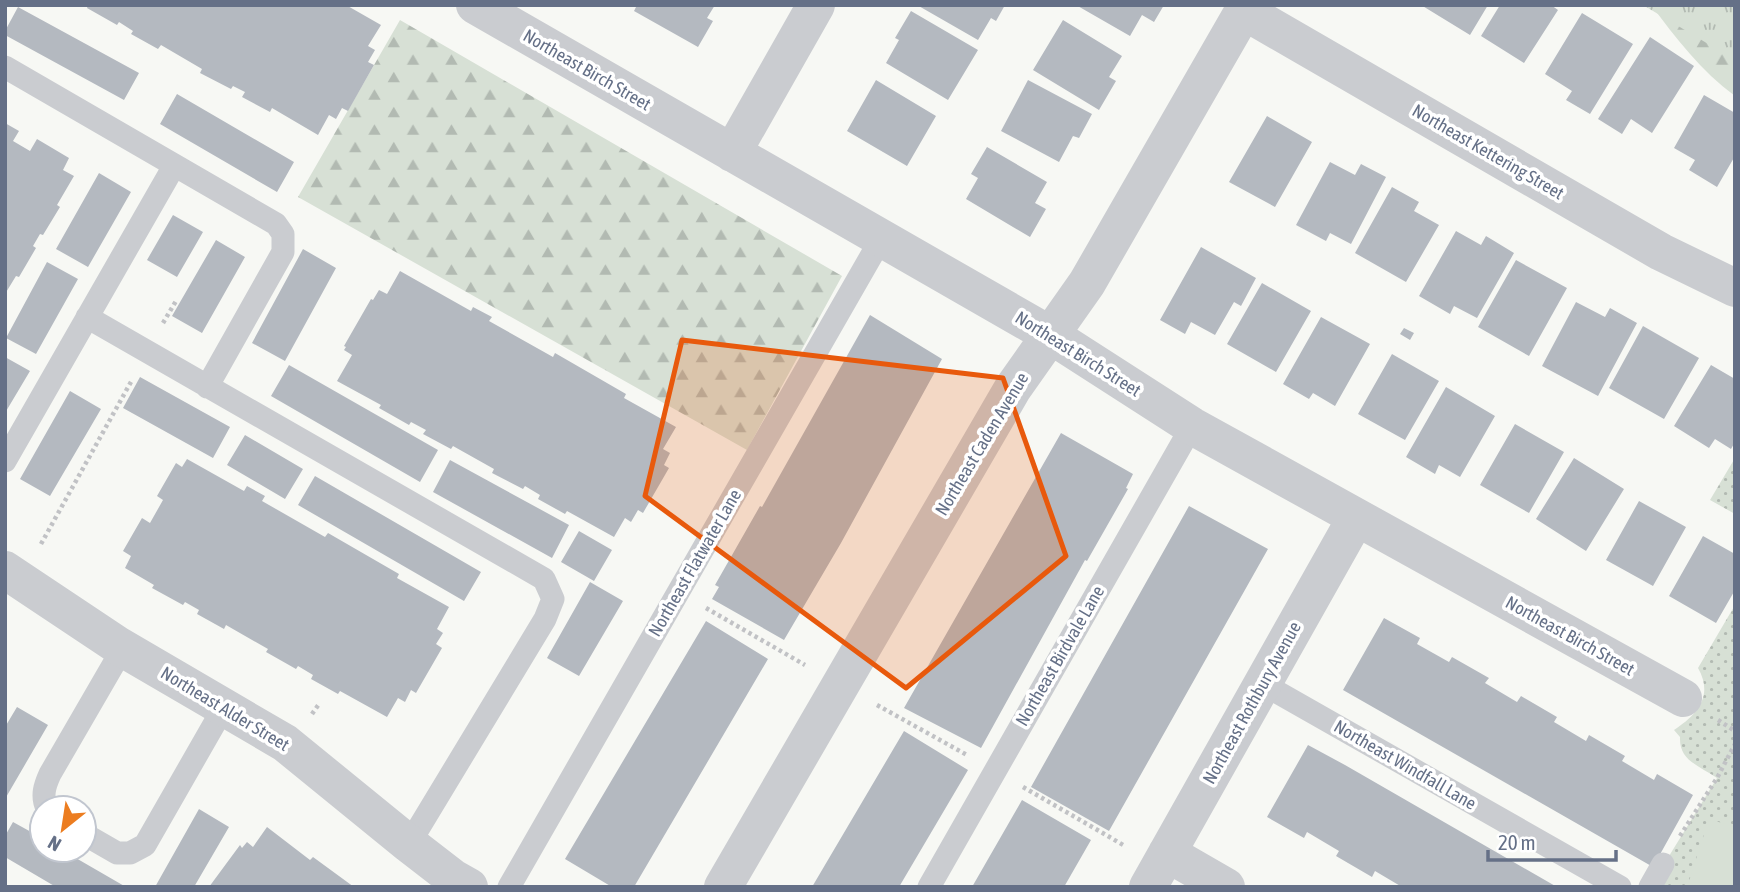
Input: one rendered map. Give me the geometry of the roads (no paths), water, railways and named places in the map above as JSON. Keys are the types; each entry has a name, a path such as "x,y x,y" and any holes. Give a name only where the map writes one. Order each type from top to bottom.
{"street":[{"name":"Northeast Birch Street","path":"475,5 1052,336 1192,426 1683,698"},
{"path":"732,153 816,5"},
{"name":"Northeast Kettering Street","path":"1245,8 1661,252 1735,288"},
{"name":"Northeast Caden Avenue","path":"723,887 1013,388 1087,284 1245,8"},
{"name":"Northeast Rothbury Avenue","path":"1149,887 1356,518"},
{"name":"Northeast Alder Street","path":"5,570 123,648 285,743 409,844 470,887"},
{"path":"1167,853 1226,887"}],"lane":[{"path":"5,67 276,224 283,234 283,252 207,387"},
{"path":"5,461 174,166"},
{"name":"Northeast Flatwater Lane","path":"509,887 881,239"},
{"path":"87,317 544,579 553,598 545,619 409,844"},
{"name":"Northeast Birdvale Lane","path":"929,887 1192,426"},
{"path":"44,794 50,774 123,648"},
{"name":"Northeast Windfall Lane","path":"1263,684 1620,887"},
{"path":"98,842 117,853 130,853 145,845 224,707"},
{"path":"1650,887 1663,864"}]}
